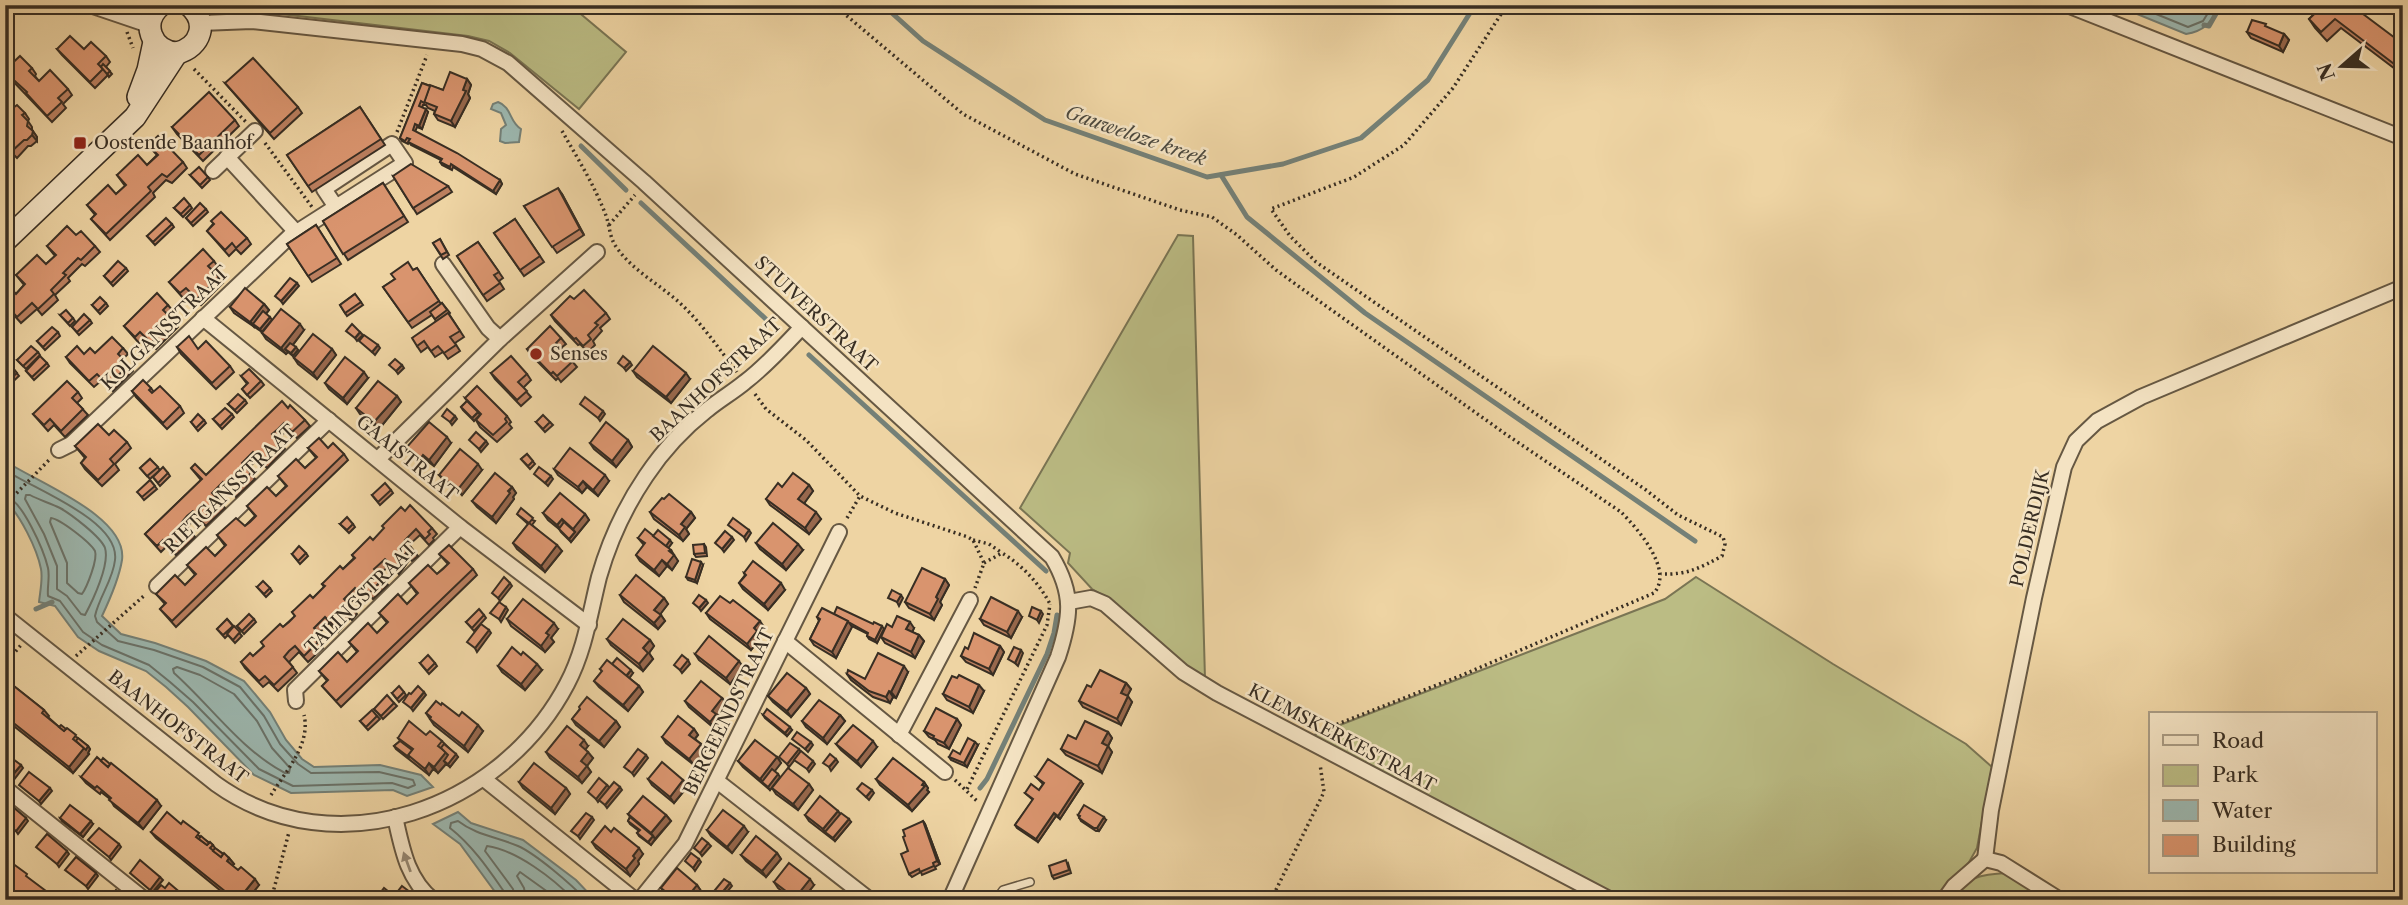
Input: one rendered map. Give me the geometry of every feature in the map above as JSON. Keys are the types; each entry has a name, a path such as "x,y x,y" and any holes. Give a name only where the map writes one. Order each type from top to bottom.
{"main road":[{"path":"116,133 140,94 152,34 151,17 161,5"},
{"path":"152,34 164,51 186,51 198,40 199,13"},
{"path":"5,241 135,117 177,53"}],"street":[{"path":"64,5 98,5"},
{"path":"2067,5 2403,138"},
{"path":"93,6 125,17 152,34"},
{"name":"STUIVERSTRAAT","path":"199,13 428,47 462,44 482,49 508,63 645,182 1052,557 1063,577 1069,601 1066,633 1058,657 950,900"},
{"path":"213,171 255,131"},
{"path":"336,207 324,189 392,144"},
{"name":"KOLGANSSTRAAT","path":"58,450 71,444 273,250 296,232 405,163 392,144"},
{"path":"228,157 296,232"},
{"path":"378,459 500,339 597,252"},
{"path":"443,264 488,328 500,339"},
{"name":"POLDERDIJK","path":"1985,859 1991,810 2037,585 2064,467 2076,441 2097,421 2141,397 2403,287"},
{"name":"GAAISTRAAT","path":"203,318 460,527 589,625"},
{"name":"BAANHOFSTRAAT","path":"5,616 231,795 263,811 292,820 354,824 395,817 433,805 484,779 520,748 554,708 580,654 608,550 618,525 646,476 683,431 765,365 802,327"},
{"name":"RIETGANSSTRAAT","path":"157,586 330,420"},
{"name":"TALINGSTRAAT","path":"296,701 295,690 460,527"},
{"name":"BERGEENDSTRAAT","path":"638,900 685,844 839,532"},
{"name":"KLEMSKERKESTRAAT","path":"1069,601 1091,598 1105,604 1183,672 1217,693 1611,900"},
{"path":"899,734 970,600"},
{"path":"785,641 945,772"},
{"path":"484,779 638,900"},
{"path":"717,781 870,900"},
{"path":"5,788 145,900"},
{"path":"395,817 408,869 415,882 433,900"},
{"path":"1944,900 1954,886 1985,859 2001,863 2060,900"}],"lane":[{"path":"996,900 1003,890 1030,882"}],"path":[{"path":"834,5 963,114 1075,174 1212,217 1276,270 1507,435 1621,512 1637,527 1657,561 1661,574 1660,586 1654,593 1460,676 1301,739"},
{"path":"1507,5 1453,88 1404,145 1354,177 1271,209 1290,236 1316,262 1646,490 1678,515 1723,537 1725,544 1722,556 1680,575 1661,574"},
{"path":"125,17 124,26 135,56"},
{"path":"392,144 428,47 439,55"},
{"path":"558,125 599,199 612,242 626,259 683,306 736,370"},
{"path":"609,225 645,182"},
{"path":"755,395 766,409 806,440 860,496 895,513 989,544 1032,577 1044,592 1050,604 1047,625 967,789"},
{"path":"5,505 39,471"},
{"path":"839,532 860,496"},
{"path":"974,540 984,563"},
{"path":"970,600 984,563 1002,553"},
{"path":"84,649 157,586"},
{"path":"1050,604 1069,601"},
{"path":"5,664 29,635"},
{"path":"274,791 304,740 306,724 296,701"},
{"path":"1270,900 1324,792 1320,760"},
{"path":"945,772 976,798"},
{"path":"271,900 292,820"}],"green space":[{"path":"273,5 570,5 626,52 579,109 510,53 489,41 468,36 273,13"},
{"path":"1178,235 1193,236 1205,679 1186,668 1109,599 1092,589 1068,563 1070,553 1020,508"},
{"path":"1696,577 1966,744 1992,767 1977,848 1968,864 1938,900 1625,900 1309,737 1665,599"},
{"path":"2007,873 2047,900 1952,900 1962,886 1975,878"}],"water":[{"path":"2115,5 2221,5 2203,28 2186,34"},
{"path":"498,102 506,107 514,123 521,129 519,142 500,141 501,129 506,125 501,113 491,109 493,104"},
{"path":"5,461 77,502 111,529 120,544 122,560 102,616 121,634 206,661 244,681 270,712 286,740 302,759 314,767 380,765 421,775 433,787 407,796 393,790 291,793 254,775 166,687 146,671 99,651 78,637 55,606 39,602 41,569 27,532 5,501"},
{"path":"458,812 471,823 523,840 576,880 595,900 501,900 460,844 433,824"}],"building":[{"path":"2324,5 2351,5 2403,44 2402,70 2335,19 2321,32 2309,19"},
{"path":"2252,20 2284,34 2279,46 2247,32"},
{"path":"70,36 84,49 91,42 106,56 98,64 103,69 90,82 57,49"},
{"path":"20,56 32,68 29,71 39,81 50,70 68,89 58,98 62,102 47,116 27,92 5,72"},
{"path":"253,58 298,107 270,133 225,83"},
{"path":"103,64 110,71 107,74 101,67"},
{"path":"450,72 467,79 463,90 466,91 451,121 434,114 437,107 424,102 430,85 443,90"},
{"path":"422,83 430,86 424,103 421,101 419,106 426,109 419,126 415,124 413,130 500,180 493,191 451,164 450,167 440,162 442,159 408,142 410,139 405,141 400,138"},
{"path":"209,92 235,120 199,155 172,127"},
{"path":"5,100 13,108 17,105 25,113 22,115 28,121 27,126 33,131 27,140 12,151 5,144"},
{"path":"360,107 381,139 308,186 287,155"},
{"path":"158,136 183,162 167,177 162,174 148,187 151,191 106,234 91,219 96,214 87,205 108,185 116,194 126,185 117,175 138,155 147,165 158,155 148,145"},
{"path":"411,164 448,186 413,208 393,176"},
{"path":"199,167 208,177 200,185 190,175"},
{"path":"383,183 404,216 343,254 323,221"},
{"path":"558,188 580,229 552,247 524,206"},
{"path":"184,198 190,205 181,214 174,208"},
{"path":"200,203 206,209 191,223 186,218"},
{"path":"221,212 247,238 236,248 232,243 225,250 207,231 214,224 211,221"},
{"path":"166,218 172,224 153,242 147,236"},
{"path":"515,219 540,256 520,270 494,233"},
{"path":"316,225 337,258 308,276 287,244"},
{"path":"67,226 76,235 81,231 95,246 63,273 66,275 51,290 54,294 38,309 32,303 17,317 5,304 5,286 7,284 16,294 25,284 16,275 37,255 46,264 56,255 47,246"},
{"path":"440,239 447,252 441,255 433,243"},
{"path":"478,242 499,272 494,275 500,283 483,295 457,256"},
{"path":"203,249 214,261 208,266 219,277 197,299 186,288 180,293 169,282"},
{"path":"118,261 126,268 111,283 104,276"},
{"path":"408,262 413,270 417,268 439,301 408,322 383,287 395,279 391,274"},
{"path":"290,278 297,283 281,301 275,296"},
{"path":"245,288 264,304 250,322 230,307"},
{"path":"584,290 606,313 595,323 598,325 588,335 591,339 583,346 551,315 570,296 574,299"},
{"path":"157,293 168,305 163,310 174,321 151,343 140,332 135,337 124,326"},
{"path":"355,294 361,302 345,313 340,305"},
{"path":"100,297 106,303 98,311 92,305"},
{"path":"442,303 447,310 435,319 430,312"},
{"path":"281,309 300,324 281,348 262,333"},
{"path":"66,310 73,318 68,323 60,315"},
{"path":"263,311 270,317 260,329 253,324"},
{"path":"448,313 460,331 450,337 456,345 444,353 438,346 431,351 424,341 417,346 412,338"},
{"path":"84,314 90,320 77,332 72,327"},
{"path":"352,324 360,332 355,338 346,331"},
{"path":"550,326 561,338 556,343 573,361 557,376 553,372 551,374 527,349"},
{"path":"52,327 58,332 43,347 37,341"},
{"path":"313,334 332,349 313,373 294,358"},
{"path":"364,335 378,345 372,352 359,341"},
{"path":"189,336 198,349 206,341 230,366 212,383 177,347"},
{"path":"112,337 123,348 118,354 129,365 108,385 97,374 89,381 66,357 77,346 84,354 90,348 95,353"},
{"path":"290,343 296,347 291,353 285,349"},
{"path":"31,346 38,352 23,366 17,360"},
{"path":"653,346 686,373 666,397 633,371"},
{"path":"40,356 47,363 32,377 26,371"},
{"path":"511,356 527,374 518,382 527,391 517,400 491,373"},
{"path":"623,356 630,362 624,368 618,363"},
{"path":"345,357 364,372 343,398 325,383"},
{"path":"395,359 402,365 396,371 389,365"},
{"path":"12,367 17,373 5,384 5,373"},
{"path":"249,369 261,381 247,395 242,389 248,383 241,376"},
{"path":"143,380 152,393 160,386 180,406 163,423 132,391"},
{"path":"67,381 78,392 72,398 83,409 61,431 50,419 44,425 33,414"},
{"path":"378,381 397,396 374,422 356,408"},
{"path":"477,386 507,416 507,422 493,435 476,420 481,414 465,398"},
{"path":"238,394 245,400 235,410 228,404"},
{"path":"585,397 603,411 598,418 580,404"},
{"path":"282,401 305,420 292,432 284,423 272,434 281,443 263,462 253,452 242,463 251,473 232,491 223,482 212,493 221,502 202,520 193,511 187,516 182,522 191,531 172,549 163,540 157,546 145,534 202,479 191,468 195,464 206,475"},
{"path":"467,401 478,412 472,418 461,407"},
{"path":"225,408 232,414 220,426 213,419"},
{"path":"447,409 455,416 450,422 442,416"},
{"path":"198,414 204,420 196,428 191,422"},
{"path":"543,415 550,422 543,429 536,422"},
{"path":"429,422 447,437 429,460 423,455 420,459 406,448"},
{"path":"606,422 628,440 612,461 590,443"},
{"path":"98,424 109,435 114,430 127,442 110,459 114,464 98,480 81,463 86,457 75,446"},
{"path":"476,432 486,441 479,449 469,440"},
{"path":"319,438 328,448 333,443 344,454 172,621 160,609 166,603 156,594 175,575 185,585 196,574 187,565 206,547 215,556 226,545 217,535 236,518 245,526 250,522 256,516 247,506 267,487 276,496 287,486 278,476 296,459 305,468 317,457 308,448"},
{"path":"570,448 605,475 593,490 583,481 578,487 554,469"},
{"path":"460,449 478,464 458,489 439,475"},
{"path":"527,454 533,461 528,466 521,459"},
{"path":"150,459 158,467 147,476 140,468"},
{"path":"163,467 168,473 158,483 153,477"},
{"path":"539,467 551,476 545,483 534,474"},
{"path":"495,473 512,487 492,517 472,501"},
{"path":"793,473 809,485 798,499 816,512 805,528 766,499 778,483 782,487"},
{"path":"150,480 155,486 142,497 137,492"},
{"path":"385,483 391,490 378,502 372,495"},
{"path":"560,493 585,514 573,529 562,519 557,525 543,513"},
{"path":"669,494 691,512 681,524 685,527 679,535 650,512"},
{"path":"410,505 432,528 428,532 430,534 425,539 416,529 405,540 413,550 408,555 406,553 395,568 385,559 374,569 383,579 369,593 367,591 362,595 355,588 344,599 353,608 334,626 325,617 314,628 321,636 316,640 318,642 304,656 295,646 289,651 284,657 293,667 274,685 265,676 259,681 241,662 250,653 253,656 264,646 261,642 280,624 283,627 289,622 295,616 292,612 310,595 313,598 325,586 322,584 340,566 343,569 355,558 352,555 370,537 373,540 384,528 382,526 401,507 405,511"},
{"path":"521,508 533,518 529,523 517,514"},
{"path":"347,517 353,524 347,530 340,524"},
{"path":"733,518 749,530 744,537 728,525"},
{"path":"564,522 575,532 569,539 559,529"},
{"path":"529,523 557,545 541,566 513,543"},
{"path":"773,523 798,544 782,564 756,543"},
{"path":"645,529 674,555 667,564 662,560 654,570 636,555 645,543 638,538"},
{"path":"658,530 670,540 666,546 653,536"},
{"path":"725,531 732,537 722,549 715,543"},
{"path":"704,544 705,553 694,554 693,545"},
{"path":"449,545 473,569 336,701 322,686 328,680 319,671 338,652 347,662 358,651 349,642 368,623 377,633 388,622 379,613 398,594 407,604 418,593 409,583 428,565 437,574 443,569 449,563 439,554"},
{"path":"299,546 306,553 298,561 292,554"},
{"path":"692,559 701,562 695,580 686,577"},
{"path":"753,561 781,583 764,604 739,583"},
{"path":"922,568 945,579 930,614 905,602"},
{"path":"636,575 664,598 654,610 661,615 654,623 620,595"},
{"path":"504,577 510,583 498,598 492,593"},
{"path":"263,581 270,588 264,594 257,587"},
{"path":"892,590 901,595 897,602 888,598"},
{"path":"699,595 706,600 699,608 693,603"},
{"path":"720,596 730,603 733,600 760,621 754,628 757,631 747,644 706,613"},
{"path":"991,597 1018,611 1007,632 980,619"},
{"path":"523,599 554,623 541,646 507,619"},
{"path":"499,602 506,607 499,619 490,613"},
{"path":"837,607 882,626 875,640 867,636 868,633 834,614"},
{"path":"1032,607 1041,611 1037,620 1029,616"},
{"path":"822,608 848,621 832,652 810,639 820,619 817,617"},
{"path":"479,609 484,615 472,628 466,622"},
{"path":"249,614 254,619 242,631 237,626"},
{"path":"897,616 910,622 906,629 919,635 911,652 881,637 887,624 892,627"},
{"path":"227,619 233,626 223,635 217,629"},
{"path":"623,619 650,640 643,648 648,653 639,664 607,639"},
{"path":"481,624 489,630 475,648 467,642"},
{"path":"234,626 240,632 233,640 227,634"},
{"path":"974,633 1000,646 989,669 961,656 965,647 968,649"},
{"path":"709,636 739,661 726,678 695,654"},
{"path":"512,647 537,664 521,684 498,666"},
{"path":"1014,647 1021,650 1015,663 1008,659"},
{"path":"878,653 904,666 886,697 869,691 847,674 848,670 865,679"},
{"path":"428,655 435,663 427,671 420,663"},
{"path":"682,655 688,660 680,670 674,665"},
{"path":"617,658 631,670 626,676 612,664"},
{"path":"607,660 639,686 623,705 594,681"},
{"path":"1100,670 1126,683 1121,693 1128,696 1117,719 1079,701 1087,685 1091,687"},
{"path":"787,673 806,688 787,711 768,696"},
{"path":"959,675 979,685 969,707 943,694 952,676 957,678"},
{"path":"5,679 44,710 42,713 64,731 67,728 76,735 73,739 84,748 69,767 5,714"},
{"path":"701,681 722,698 712,711 716,714 710,722 685,701"},
{"path":"399,686 404,692 397,699 392,693"},
{"path":"418,686 424,692 411,708 403,702"},
{"path":"387,695 394,703 381,716 374,709"},
{"path":"587,697 616,721 599,741 572,719"},
{"path":"819,700 840,715 823,738 802,721"},
{"path":"436,701 459,716 462,712 478,725 464,746 426,713"},
{"path":"936,708 957,719 944,743 924,731"},
{"path":"767,709 790,727 785,733 763,715"},
{"path":"372,710 377,716 366,727 360,721"},
{"path":"678,716 694,729 689,735 701,744 689,759 662,737"},
{"path":"409,721 426,735 430,731 442,741 438,746 446,752 434,767 429,763 425,769 408,755 413,749 398,738"},
{"path":"1085,721 1108,732 1102,743 1108,746 1098,766 1061,749 1068,735 1076,739"},
{"path":"853,725 873,741 857,761 836,744"},
{"path":"567,726 584,740 580,745 588,752 581,761 587,766 578,777 546,752"},
{"path":"797,732 811,742 805,749 792,739"},
{"path":"78,738 88,746 86,750 76,741"},
{"path":"968,738 975,742 964,763 949,757 953,750 960,754"},
{"path":"755,740 777,757 760,779 738,761"},
{"path":"400,741 412,750 408,755 410,758 394,746"},
{"path":"790,743 799,749 787,764 779,757"},
{"path":"444,744 456,754 448,764 444,761 448,755 441,748"},
{"path":"638,749 646,755 632,773 624,767"},
{"path":"801,751 813,761 807,769 794,760"},
{"path":"5,753 21,765 10,778 5,774"},
{"path":"830,754 836,759 829,767 823,763"},
{"path":"97,757 108,767 111,763 157,800 138,823 109,800 111,798 97,786 95,788 81,777"},
{"path":"103,758 110,764 108,767 101,761"},
{"path":"893,758 924,782 922,785 925,786 908,805 876,779"},
{"path":"1048,759 1081,781 1058,816 1054,813 1036,839 1015,825 1033,799 1025,793 1031,784 1039,790 1044,783 1036,777"},
{"path":"662,762 683,780 670,797 648,779"},
{"path":"534,763 566,788 551,808 519,782"},
{"path":"788,768 809,784 793,804 772,788"},
{"path":"772,769 778,774 768,787 762,782"},
{"path":"29,772 50,788 39,801 19,785"},
{"path":"599,778 607,785 596,799 588,792"},
{"path":"614,782 620,787 605,805 599,800"},
{"path":"862,783 872,790 866,797 857,789"},
{"path":"643,796 666,815 651,833 628,814"},
{"path":"820,796 838,811 823,829 805,815"},
{"path":"6,801 26,818 16,831 5,822"},
{"path":"70,805 91,821 80,834 60,818"},
{"path":"1084,805 1104,817 1097,828 1079,818"},
{"path":"723,810 744,826 727,847 707,830"},
{"path":"167,812 181,824 183,821 199,833 196,837 207,845 210,842 213,845 210,848 221,857 224,853 229,858 227,861 238,870 241,867 255,879 238,900 151,832"},
{"path":"586,813 592,817 578,836 571,831"},
{"path":"841,813 849,819 833,838 825,832"},
{"path":"630,817 653,836 648,842 637,833 640,830 628,821"},
{"path":"923,821 937,861 933,863 934,866 909,874 901,854 908,851 903,830"},
{"path":"605,826 611,832 614,828 639,848 626,869 592,842"},
{"path":"99,828 119,844 109,857 88,840"},
{"path":"47,834 67,851 57,864 36,847"},
{"path":"201,836 209,843 207,845 199,839"},
{"path":"756,836 777,853 762,871 741,855"},
{"path":"702,838 708,843 700,853 694,848"},
{"path":"215,848 223,854 221,857 213,851"},
{"path":"691,853 699,859 693,868 685,861"},
{"path":"76,857 96,873 86,886 65,870"},
{"path":"140,860 160,877 150,890 130,873"},
{"path":"1066,860 1069,870 1052,876 1049,866"},
{"path":"12,863 58,900 13,900 6,894 9,891 5,888 5,872"},
{"path":"789,863 810,879 795,898 774,882"},
{"path":"677,868 697,885 693,890 698,895 694,900 676,900 661,888"},
{"path":"724,879 730,883 720,895 715,890"},
{"path":"169,883 189,900 164,900 155,892 161,885 165,888"},
{"path":"402,886 418,898 417,900 375,900 384,888 394,896"},
{"path":"116,890 129,900 108,900"},
{"path":"711,893 718,900 705,900"},
{"path":"822,893 828,898 830,895 836,900 816,900"}],"waterway":[{"name":"Gauweloze kreek","path":"883,5 923,41 1045,120 1207,177 1283,164 1361,138 1428,80 1475,5"},
{"path":"2204,25 2209,26 2221,5"},
{"path":"581,146 626,190"},
{"path":"1221,175 1247,217 1365,313 1695,541"},
{"path":"641,203 769,322"},
{"path":"809,355 1046,571"},
{"path":"36,609 52,602"},
{"path":"980,788 987,779 1047,654 1057,615"}],"place":[{"name":"Oostende Baanhof","path":"80,143"},
{"name":"Senses","path":"536,354"}]}
